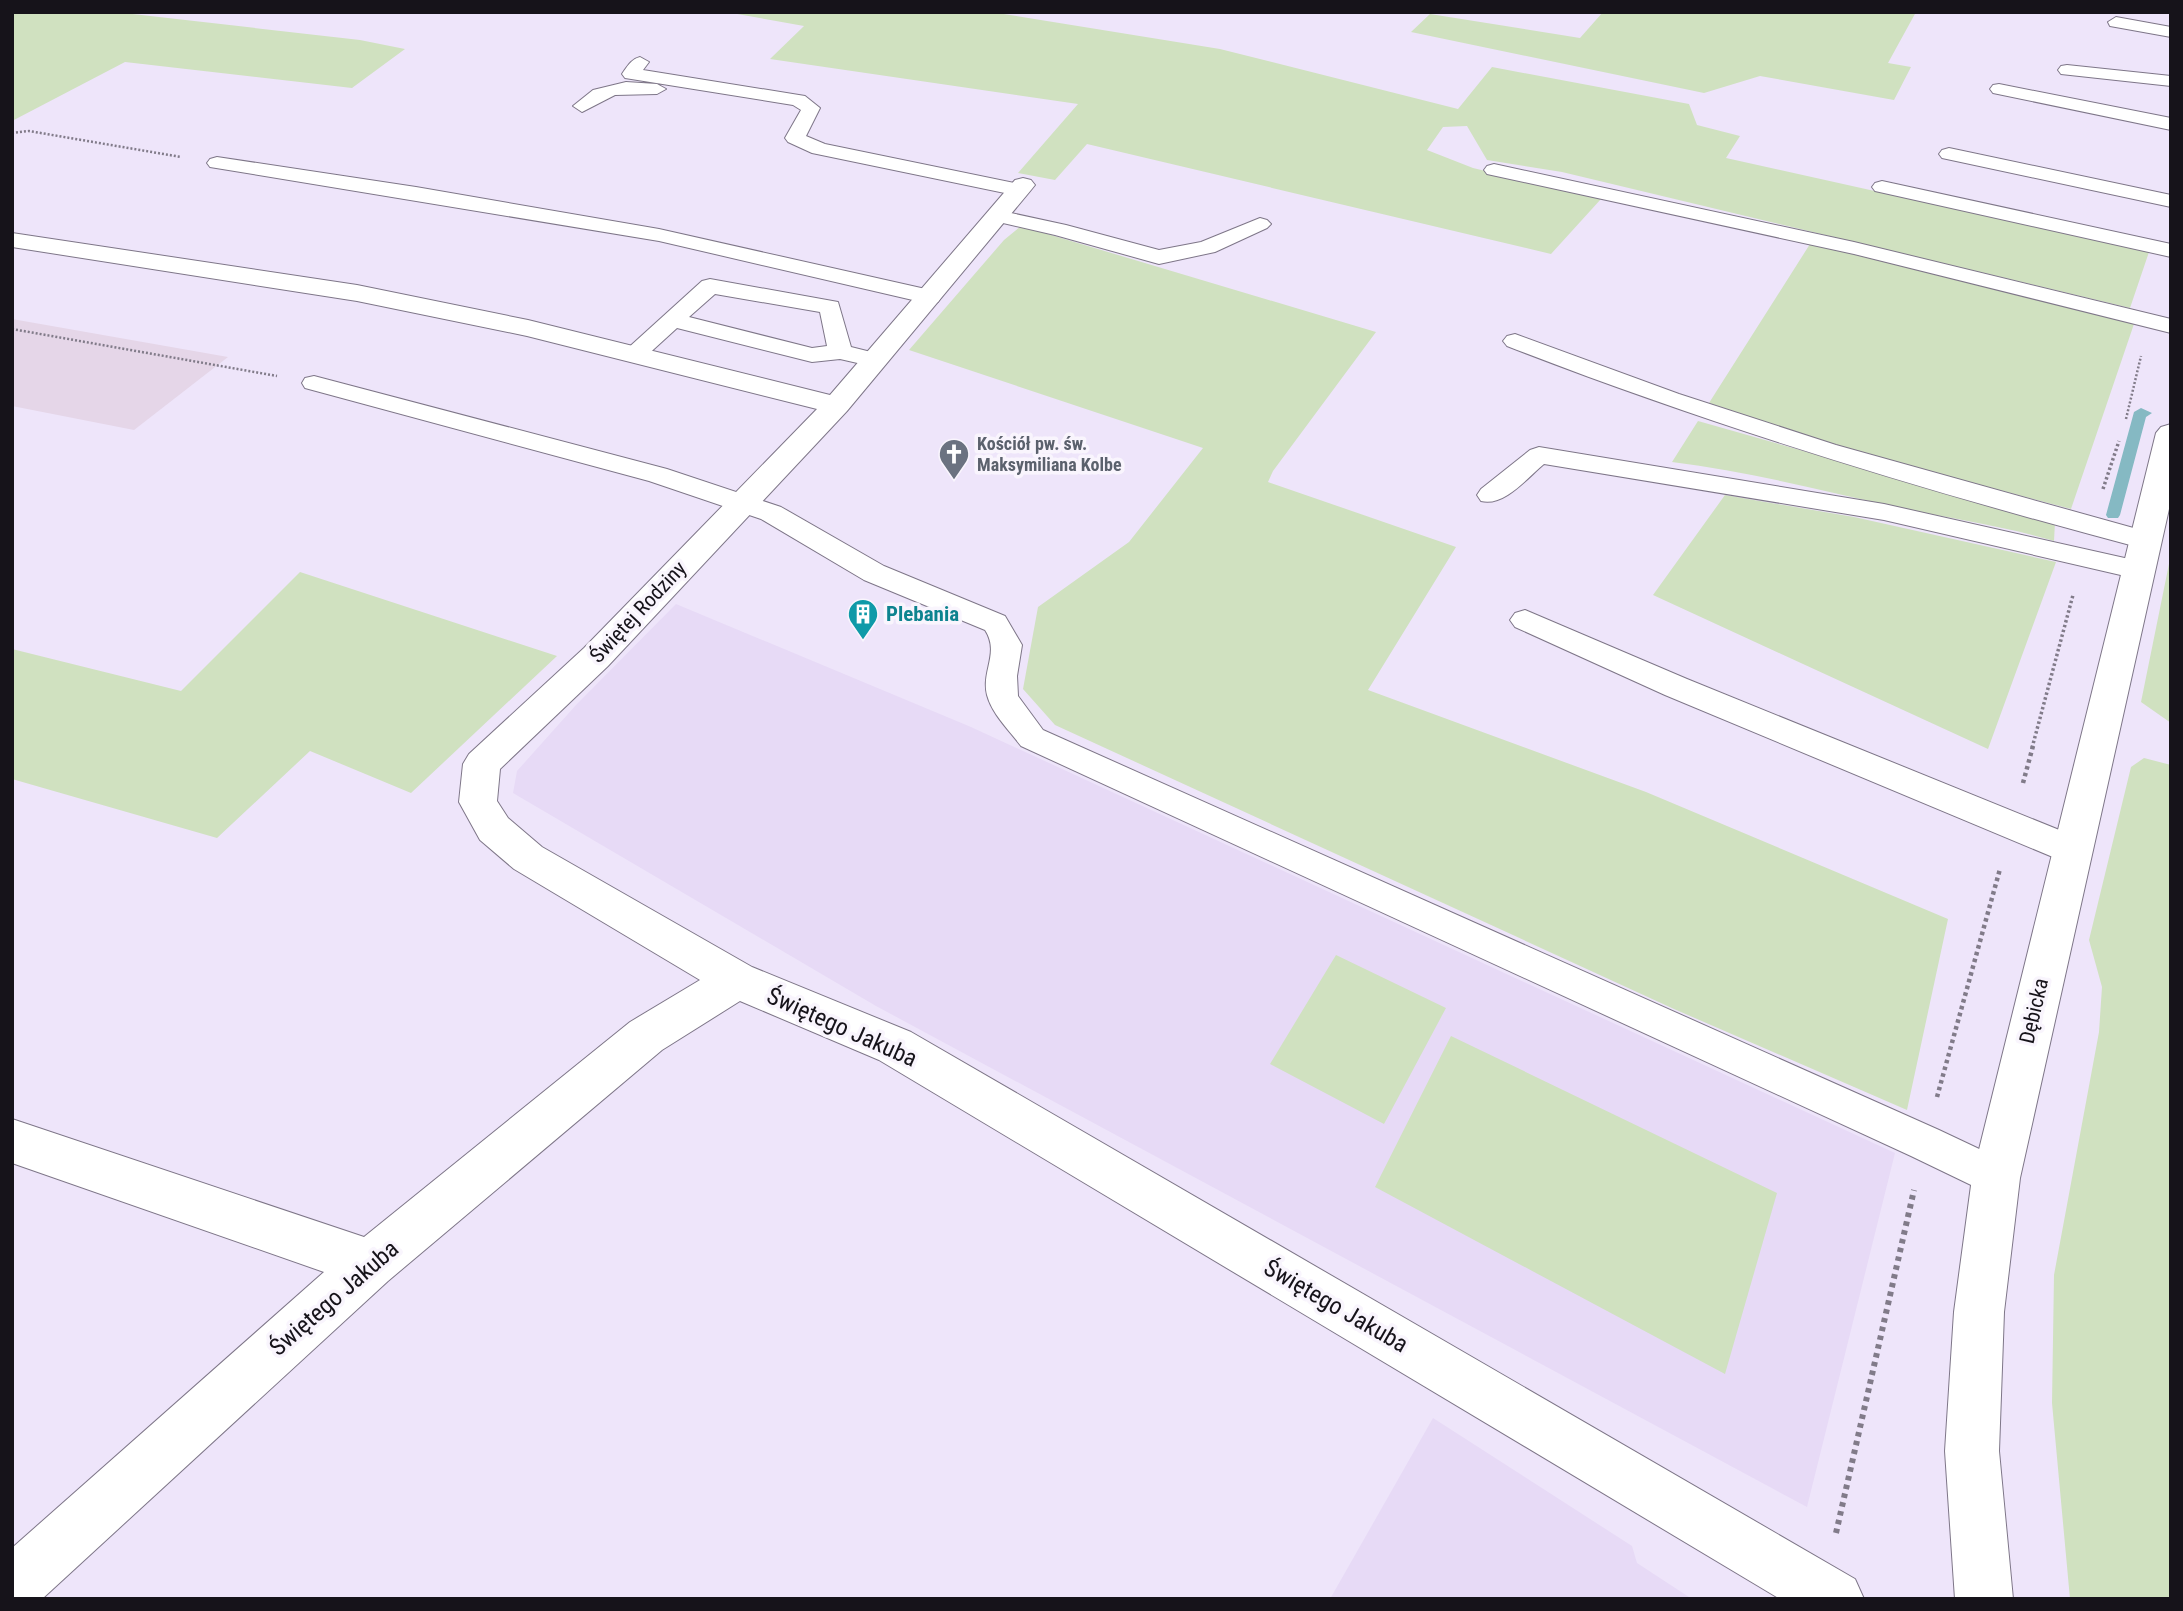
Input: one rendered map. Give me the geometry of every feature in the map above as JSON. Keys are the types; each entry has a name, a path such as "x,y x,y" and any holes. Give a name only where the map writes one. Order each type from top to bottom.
{"street":[{"name":"Świętej Rodziny","path":"737,980 528,859 494,829 478,802 482,764 596,657 837,405 1021,188"},
{"path":"12,240 356,293 528,328 837,405"},
{"name":"Dębicka","path":"1983,1599 1972,1451 1979,1312 1996,1178 2171,433"},
{"name":"Świętego Jakuba","path":"12,1587 370,1264 646,1036 737,980 895,1046 1829,1595"},
{"path":"12,1141 370,1264"}],"lane":[{"path":"2116,22 2171,32"},
{"path":"640,62 631,74 798,100 811,108 795,138 820,149 1021,188"},
{"path":"2067,70 2171,81"},
{"path":"582,107 591,99 625,85 775,105 807,116"},
{"path":"1999,89 2171,124"},
{"path":"1949,154 2171,201"},
{"path":"217,163 416,193 659,235 930,297"},
{"path":"1494,170 1854,248 2160,323"},
{"path":"1882,187 2171,251"},
{"path":"997,216 1059,229 1159,257 1207,247 1260,224"},
{"path":"635,355 710,286 830,307 840,352"},
{"path":"673,320 812,355 840,352 875,360"},
{"path":"1515,341 1618,382 1819,451 2091,526 2142,555"},
{"path":"314,383 658,475 739,505 771,513 874,573 995,623 1004,635 1009,660 1000,676 1003,697 1032,738 1996,1178"},
{"path":"1490,495 1539,455 1884,512 2083,557 2142,555"},
{"path":"1525,620 1676,687 2071,850"}],"path":[{"path":"12,133 29,131 217,163"},
{"path":"2091,526 2160,323"},
{"path":"12,329 314,383"},
{"path":"1829,1595 1924,1143 2083,557"}],"shaded area":[{"path":"12,319 228,357 134,430 12,406"},
{"path":"676,604 971,727 1895,1153 1807,1507 876,1006 513,793 517,771 576,705"},
{"path":"1433,1418 1632,1546 1637,1563 1692,1599 1330,1599"}],"green space":[{"path":"12,12 115,12 360,40 405,49 352,88 125,62 12,121"},
{"path":"726,12 991,12 1220,49 1458,109 1492,67 1689,104 1697,125 1740,136 1726,158 2149,252 2130,308 1562,172 1487,160 1467,126 1443,127 1427,150 1473,168 1601,199 1551,254 1087,144 1055,180 1018,173 1078,104 770,59 804,26"},
{"path":"1603,12 1916,12 1888,63 1911,67 1894,100 1760,76 1704,93 1411,32 1430,14 1580,38"},
{"path":"1021,226 1376,332 1273,471 1268,482 1456,547 1368,690 1646,792 1948,919 1907,1110 1674,1009 1055,725 1023,689 1038,607 1129,542 1203,448 909,350 1004,240"},
{"path":"1810,244 2135,321 2071,509 1854,452 1709,403"},
{"path":"1698,421 2055,522 2054,541 2014,530 1755,476 1672,462"},
{"path":"1725,495 1854,517 2056,562 1988,749 1653,595"},
{"path":"2171,554 2171,723 2141,702"},
{"path":"300,572 557,656 411,793 310,751 217,838 12,779 12,649 181,691"},
{"path":"2144,758 2171,765 2171,1599 2070,1599 2052,1403 2054,1275 2099,1032 2102,987 2089,940 2131,767"},
{"path":"1336,955 1446,1008 1384,1124 1270,1064"},
{"path":"1451,1036 1777,1193 1725,1374 1375,1187"}],"waterway":[{"path":"2113,515 2141,412 2145,413"}],"place":[{"name":"Kościół pw. św. Maksymiliana Kolbe","path":"954,481"},
{"name":"Plebania","path":"863,641"}]}
